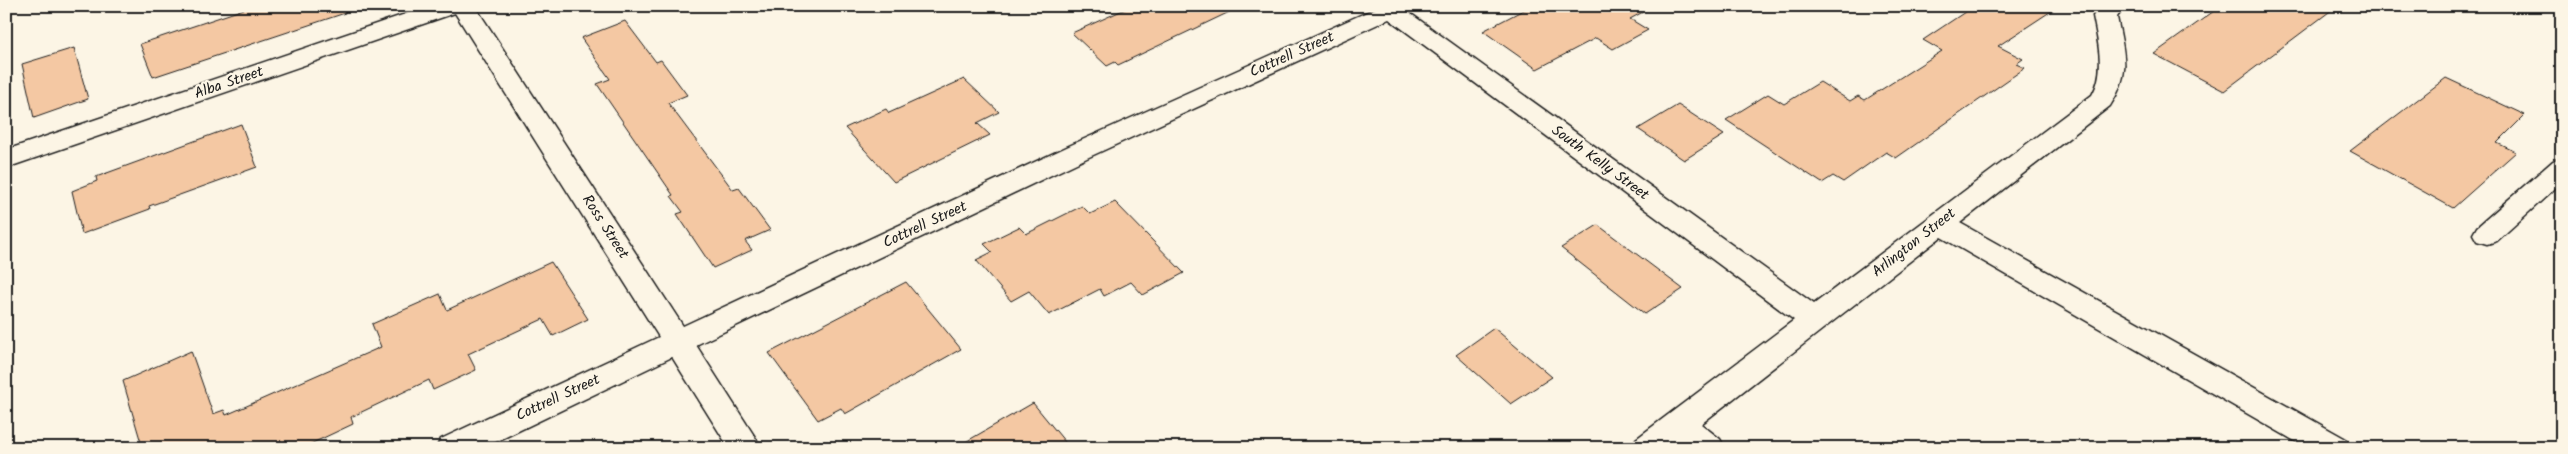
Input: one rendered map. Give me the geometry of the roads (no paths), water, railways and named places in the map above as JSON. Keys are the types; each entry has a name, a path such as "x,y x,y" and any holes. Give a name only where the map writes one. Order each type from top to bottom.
{"street":[{"name":"Alba Street","path":"6,159 452,6"},
{"name":"Ross Street","path":"463,6 746,448"},
{"name":"Arlington Street","path":"1647,448 2100,100 2112,83 2112,57 2105,16 2114,6"},
{"name":"Cottrell Street","path":"452,448 1080,151 1392,7"},
{"name":"South Kelly Street","path":"1392,7 1815,320"},
{"path":"2487,234 2562,167"},
{"path":"1940,224 2320,444"},
{"path":"1678,424 1709,448"}]}
